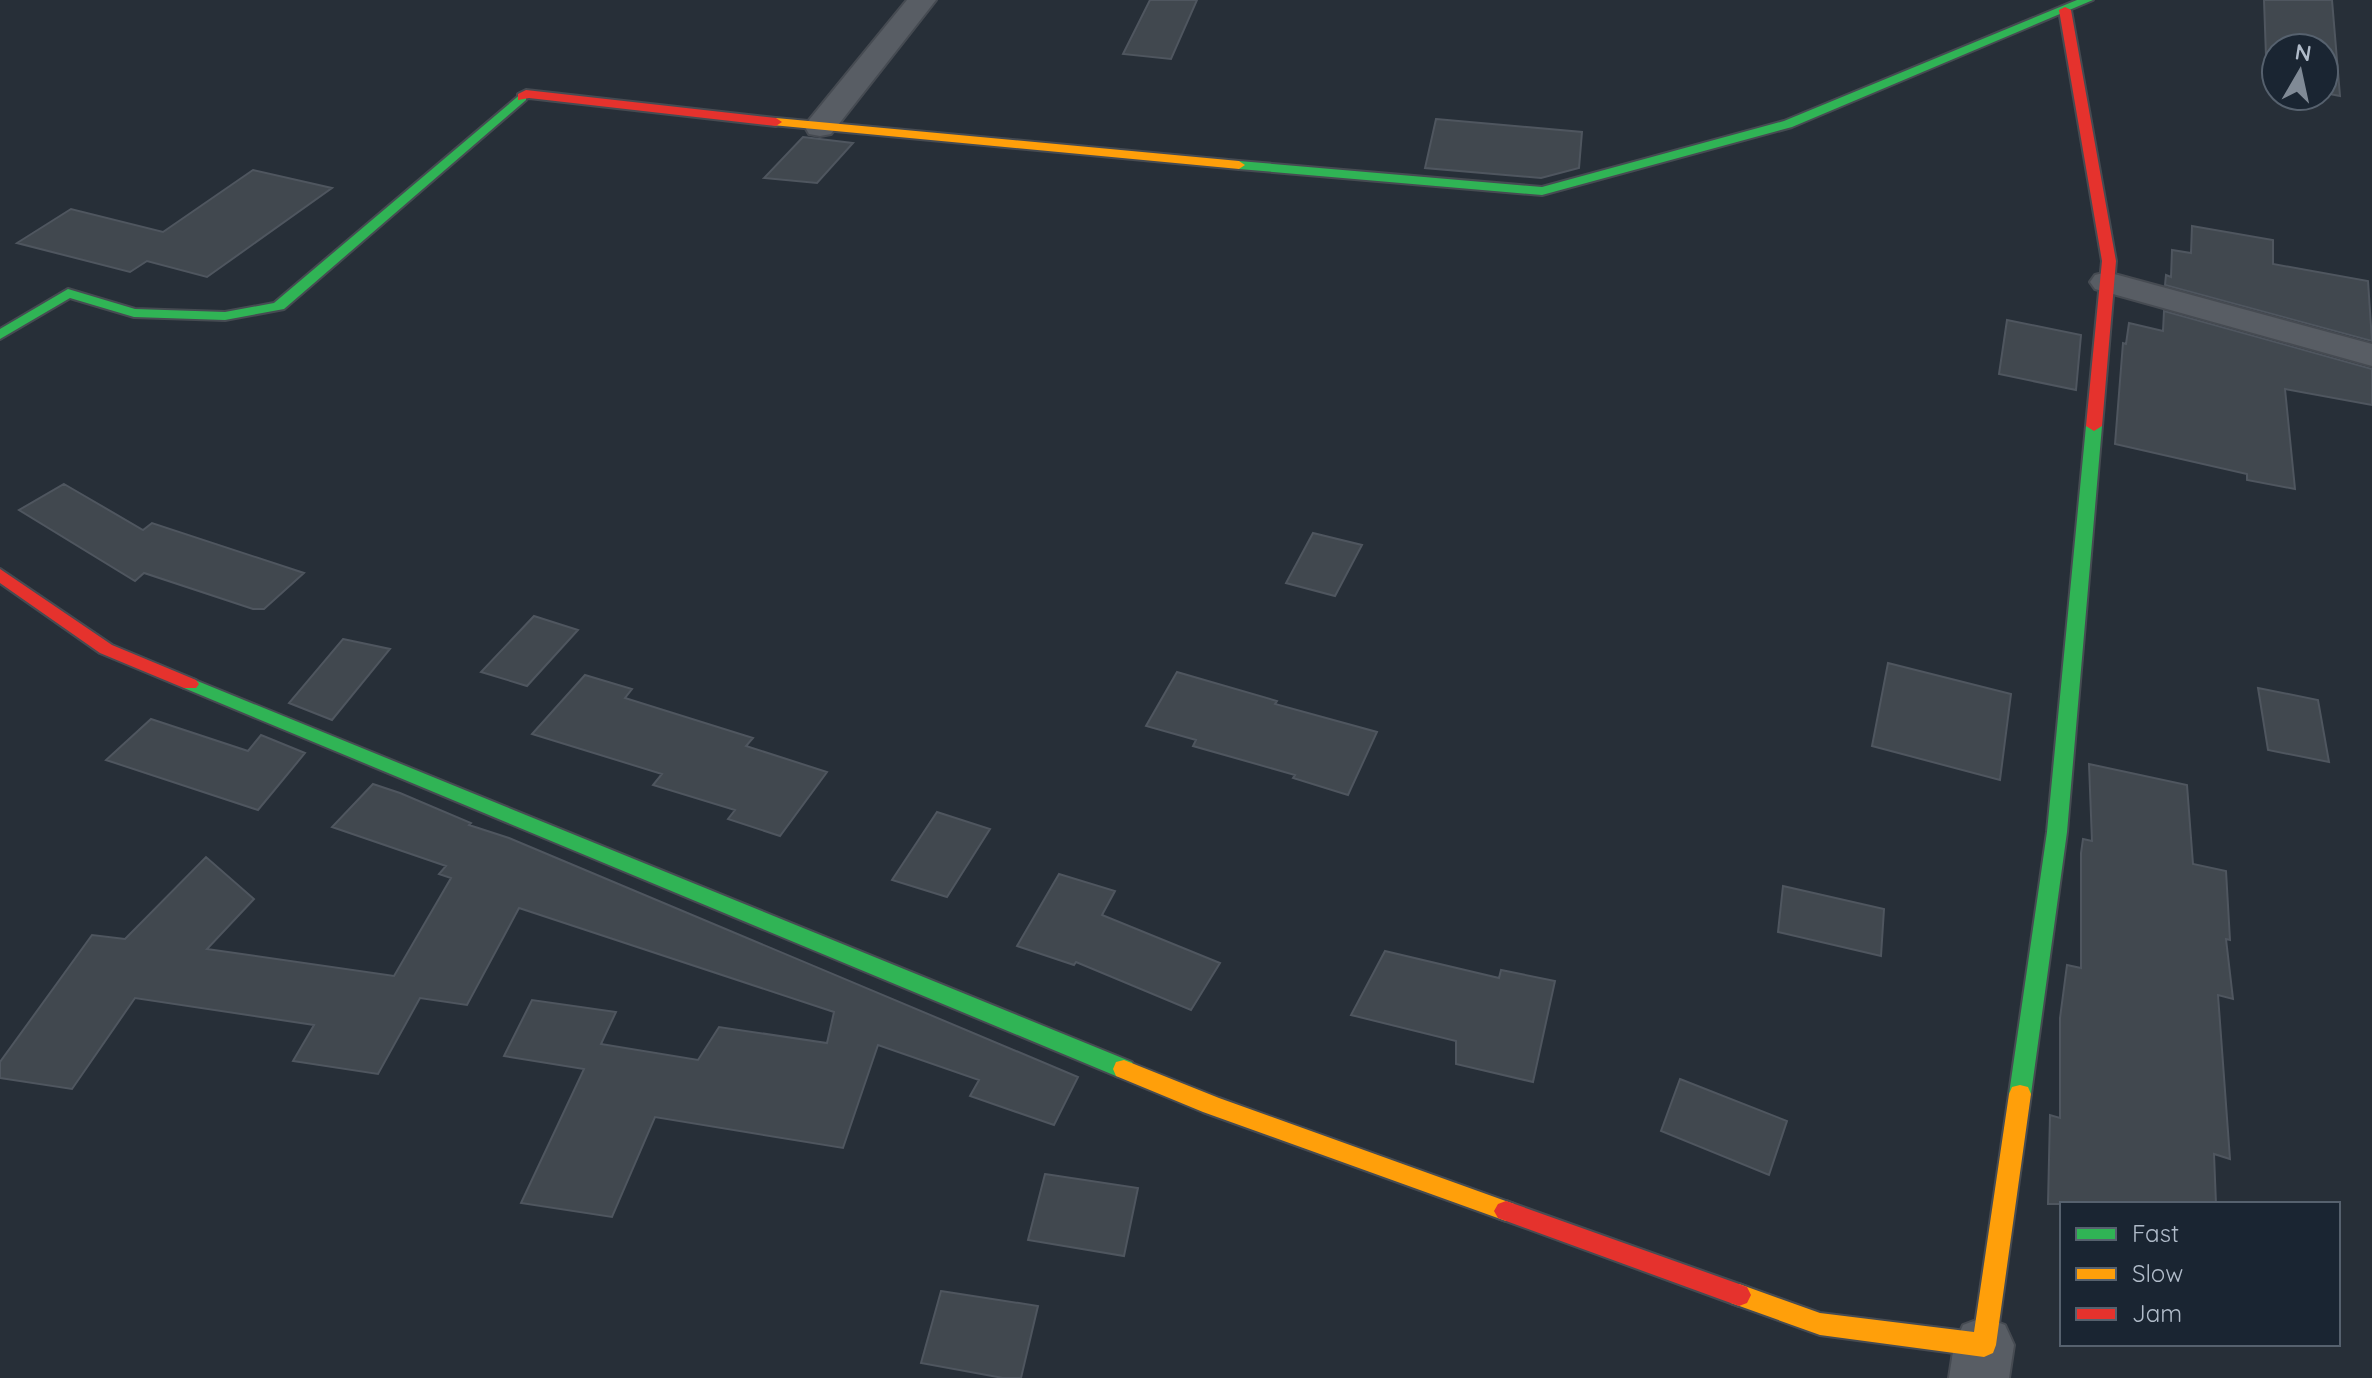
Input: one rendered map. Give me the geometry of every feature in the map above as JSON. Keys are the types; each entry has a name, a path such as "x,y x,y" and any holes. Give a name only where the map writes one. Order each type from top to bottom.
{"street":[{"path":"820,127 922,0"},
{"path":"0,335 68,293 134,313 225,316 279,306 526,94 820,127 1542,191 1788,124 2087,0"},
{"path":"0,575 106,649 1211,1105 1820,1324 1982,1362 2057,832 2109,261 2065,10"},
{"path":"2107,282 2372,355"}],"building":[{"path":"1150,0 1197,0 1171,59 1123,54"},
{"path":"2264,0 2332,0 2335,32 2265,32"},
{"path":"1436,119 1582,132 1579,168 1541,178 1425,168"},
{"path":"803,137 853,143 817,183 764,178"},
{"path":"253,170 332,188 207,277 147,261 130,272 17,243 71,209 163,232"},
{"path":"2192,226 2273,240 2273,264 2368,281 2372,341 2165,285 2166,275 2171,277 2172,250 2191,253"},
{"path":"2164,311 2372,369 2372,405 2285,389 2295,489 2247,480 2247,474 2115,444 2123,343 2126,344 2129,323 2163,331"},
{"path":"2007,320 2081,335 2076,390 1999,374"},
{"path":"64,484 143,530 152,523 304,573 264,609 253,609 144,573 135,581 19,510"},
{"path":"1313,533 1362,545 1335,596 1286,583"},
{"path":"534,616 578,630 527,686 481,672"},
{"path":"343,639 390,649 332,720 289,703"},
{"path":"1888,663 2011,694 2000,780 1872,746"},
{"path":"1177,672 1277,701 1275,704 1377,732 1348,795 1293,778 1295,775 1193,746 1196,740 1146,726"},
{"path":"585,675 632,689 625,698 753,738 746,746 827,772 780,836 728,819 735,810 653,785 662,774 532,734"},
{"path":"2258,688 2318,700 2329,762 2268,750"},
{"path":"151,719 248,751 261,735 305,753 258,810 106,760"},
{"path":"2089,764 2187,785 2193,864 2226,871 2230,940 2226,939 2233,999 2218,995 2230,1159 2214,1154 2216,1202 2048,1204 2050,1115 2060,1118 2060,1018 2067,965 2081,968 2081,853 2083,839 2092,841"},
{"path":"373,784 1078,1077 1054,1125 970,1096 979,1080 878,1045 843,1148 655,1117 612,1217 521,1203 584,1069 504,1056 532,1000 616,1012 601,1044 698,1060 719,1027 827,1043 834,1012 519,908 467,1005 420,998 378,1074 293,1061 314,1025 135,998 72,1089 0,1078 0,1062 92,935 125,939 206,857 254,899 207,949 394,976 451,878 439,874 446,866 332,827"},
{"path":"937,812 990,829 947,897 892,880"},
{"path":"1059,874 1115,891 1102,915 1220,963 1191,1010 1076,962 1074,965 1017,946"},
{"path":"1783,886 1884,909 1881,956 1778,932"},
{"path":"1385,951 1499,978 1501,970 1555,981 1533,1082 1456,1064 1456,1041 1351,1015"},
{"path":"1680,1079 1787,1121 1769,1175 1661,1131"},
{"path":"1045,1174 1138,1188 1124,1256 1028,1240"},
{"path":"941,1291 1038,1306 1021,1378 1003,1378 921,1363"}],"traffic: fast":[{"path":"1239,165 1542,191 1788,124 2087,0"},
{"path":"0,335 68,293 134,313 225,316 279,306 522,97"},
{"path":"2020,1094 2057,832 2094,426"},
{"path":"190,684 1124,1069"}],"traffic: slow":[{"path":"776,122 1239,165"},
{"path":"1124,1069 1211,1105 1506,1211"},
{"path":"1739,1295 1820,1324 1984,1345 2020,1094"}],"traffic: jam":[{"path":"2065,10 2109,261 2094,426"},
{"path":"522,97 526,94 776,122"},
{"path":"0,575 106,649 190,684"},
{"path":"1506,1211 1739,1295"}]}
